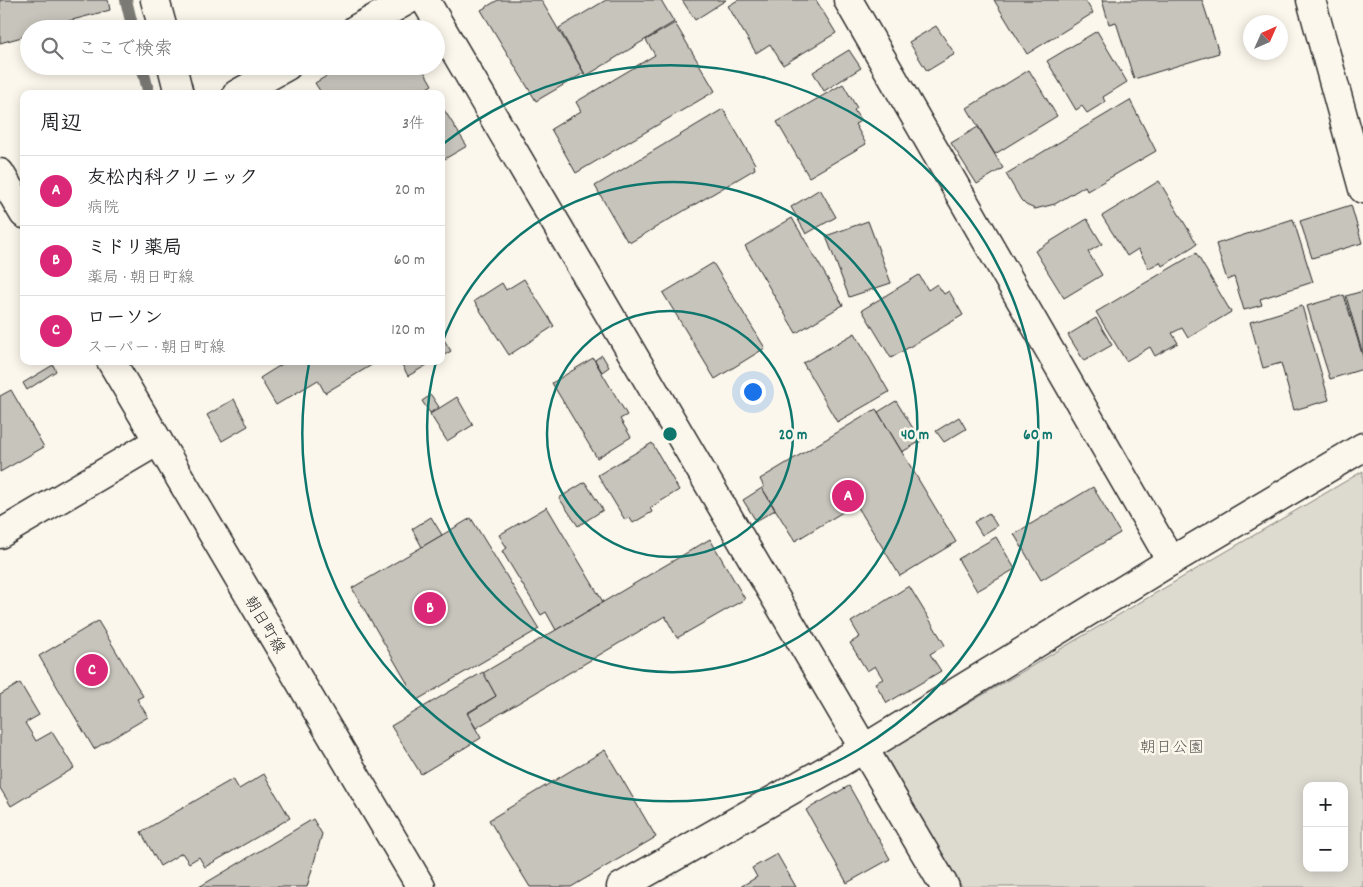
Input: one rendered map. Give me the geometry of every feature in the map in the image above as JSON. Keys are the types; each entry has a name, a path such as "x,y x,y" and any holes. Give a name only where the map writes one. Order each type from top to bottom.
{"street":[{"path":"155,0 161,20"},
{"path":"372,20 408,0"},
{"path":"425,0 437,20"},
{"path":"848,0 1171,560"},
{"path":"1310,0 1363,188"},
{"path":"445,34 946,887"},
{"path":"174,75 178,90"},
{"path":"244,90 271,75"},
{"path":"0,173 20,207"},
{"name":"朝日町線","path":"113,365 421,887"},
{"path":"0,534 158,441"},
{"path":"621,887 865,748 1171,560 1363,447"}],"green space":[{"name":"朝日公園","path":"1363,471 1363,887 962,887 884,753"}],"building":[{"path":"0,0 108,0 110,10 72,20 20,20 20,37 0,43"},
{"path":"498,0 541,0 584,73 536,101 481,10"},
{"path":"606,0 661,0 674,22 586,76 559,28"},
{"path":"682,0 726,0 695,20"},
{"path":"738,0 816,0 836,33 783,65 770,44 756,53 728,6"},
{"path":"994,0 1085,0 1093,13 1027,54"},
{"path":"1102,0 1202,0 1219,53 1134,79 1116,22 1109,24"},
{"path":"675,23 715,91 576,173 551,129 581,111 576,102 655,55 646,40"},
{"path":"936,26 955,54 927,71 909,42"},
{"path":"1097,31 1127,82 1103,97 1105,102 1087,113 1082,106 1076,110 1047,61"},
{"path":"849,50 861,68 824,91 813,72"},
{"path":"1029,70 1057,116 995,154 967,108"},
{"path":"328,75 426,75 432,85 424,90 319,90 315,83"},
{"path":"843,84 857,108 854,110 861,121 855,124 866,144 809,177 777,122"},
{"path":"1130,100 1156,151 1087,191 1085,186 1055,204 1035,209 1026,205 1021,200 1006,174"},
{"path":"723,109 755,164 755,169 631,242 627,241 595,186"},
{"path":"445,111 467,146 445,159"},
{"path":"978,127 1003,168 977,184 951,143"},
{"path":"1159,181 1197,244 1162,266 1160,262 1149,268 1138,249 1127,256 1102,216"},
{"path":"820,189 836,217 806,234 791,207"},
{"path":"1351,205 1362,243 1312,258 1300,221"},
{"path":"792,218 843,305 796,333 745,246"},
{"path":"1087,219 1102,244 1088,252 1102,275 1064,298 1035,251"},
{"path":"1293,219 1313,282 1260,299 1262,305 1244,310 1234,277 1227,280 1216,244"},
{"path":"868,221 891,283 849,297 826,236"},
{"path":"1196,253 1231,312 1188,338 1182,328 1172,333 1178,343 1155,356 1150,347 1126,361 1096,312"},
{"path":"713,263 765,348 715,379 663,293"},
{"path":"919,275 928,290 937,284 944,294 949,291 963,315 891,358 862,310"},
{"path":"524,279 554,326 509,355 474,301 502,283 506,290"},
{"path":"1363,291 1363,355 1346,296"},
{"path":"1344,295 1363,357 1363,369 1330,379 1307,306"},
{"path":"1302,306 1329,400 1294,410 1281,363 1263,368 1250,322"},
{"path":"1096,318 1112,345 1084,361 1068,335"},
{"path":"855,333 889,392 837,422 803,363"},
{"path":"445,341 451,351 445,355"},
{"path":"602,355 609,367 602,372 595,360"},
{"path":"593,358 627,415 620,419 631,437 597,458 552,383"},
{"path":"53,365 56,371 27,390 23,383"},
{"path":"281,365 372,365 325,393 318,380 276,405 260,378"},
{"path":"402,365 427,365 408,376"},
{"path":"11,390 44,447 0,472 0,396"},
{"path":"431,395 439,407 430,413 422,401"},
{"path":"457,397 473,425 447,441 430,414"},
{"path":"234,399 248,426 222,441 207,415"},
{"path":"896,401 921,441 902,452 878,412"},
{"path":"876,409 956,542 900,576 856,504 795,541 762,488 764,487 760,479"},
{"path":"959,417 966,429 944,442 936,431"},
{"path":"652,443 679,490 650,508 652,512 633,523 629,517 625,520 598,475"},
{"path":"585,482 603,510 578,526 559,498"},
{"path":"1093,487 1120,533 1041,580 1014,534"},
{"path":"762,488 775,510 756,521 743,500"},
{"path":"547,507 603,602 556,630 546,612 541,615 502,551 507,548 499,535"},
{"path":"989,513 997,526 982,535 974,522"},
{"path":"431,517 442,535 422,547 412,529"},
{"path":"471,518 539,629 417,700 352,588"},
{"path":"996,537 1015,569 977,591 958,559"},
{"path":"710,539 745,599 677,638 665,616 476,728 467,714 496,696 483,673"},
{"path":"909,586 945,645 930,654 941,671 887,703 875,683 883,679 875,666 867,671 850,643 860,637 851,622"},
{"path":"98,621 143,696 137,699 148,717 94,749 39,656"},
{"path":"483,672 496,696 467,713 481,738 421,774 391,726"},
{"path":"20,683 39,715 25,723 36,741 52,732 74,768 11,806 0,788 0,695"},
{"path":"605,750 656,837 571,887 530,887 489,820"},
{"path":"264,774 290,818 205,867 199,857 189,863 182,853 160,866 141,832 233,779 239,789"},
{"path":"849,786 890,859 847,883 806,810"},
{"path":"313,819 322,834 307,887 199,887"},
{"path":"777,854 796,887 740,887 757,877 752,868"}],"waterway":[{"path":"126,0 131,20"},
{"path":"144,75 148,90"}],"place":[{"name":"友松内科クリニック","path":"848,496"},
{"name":"ミドリ薬局","path":"430,608"},
{"name":"ローソン","path":"92,670"}]}
